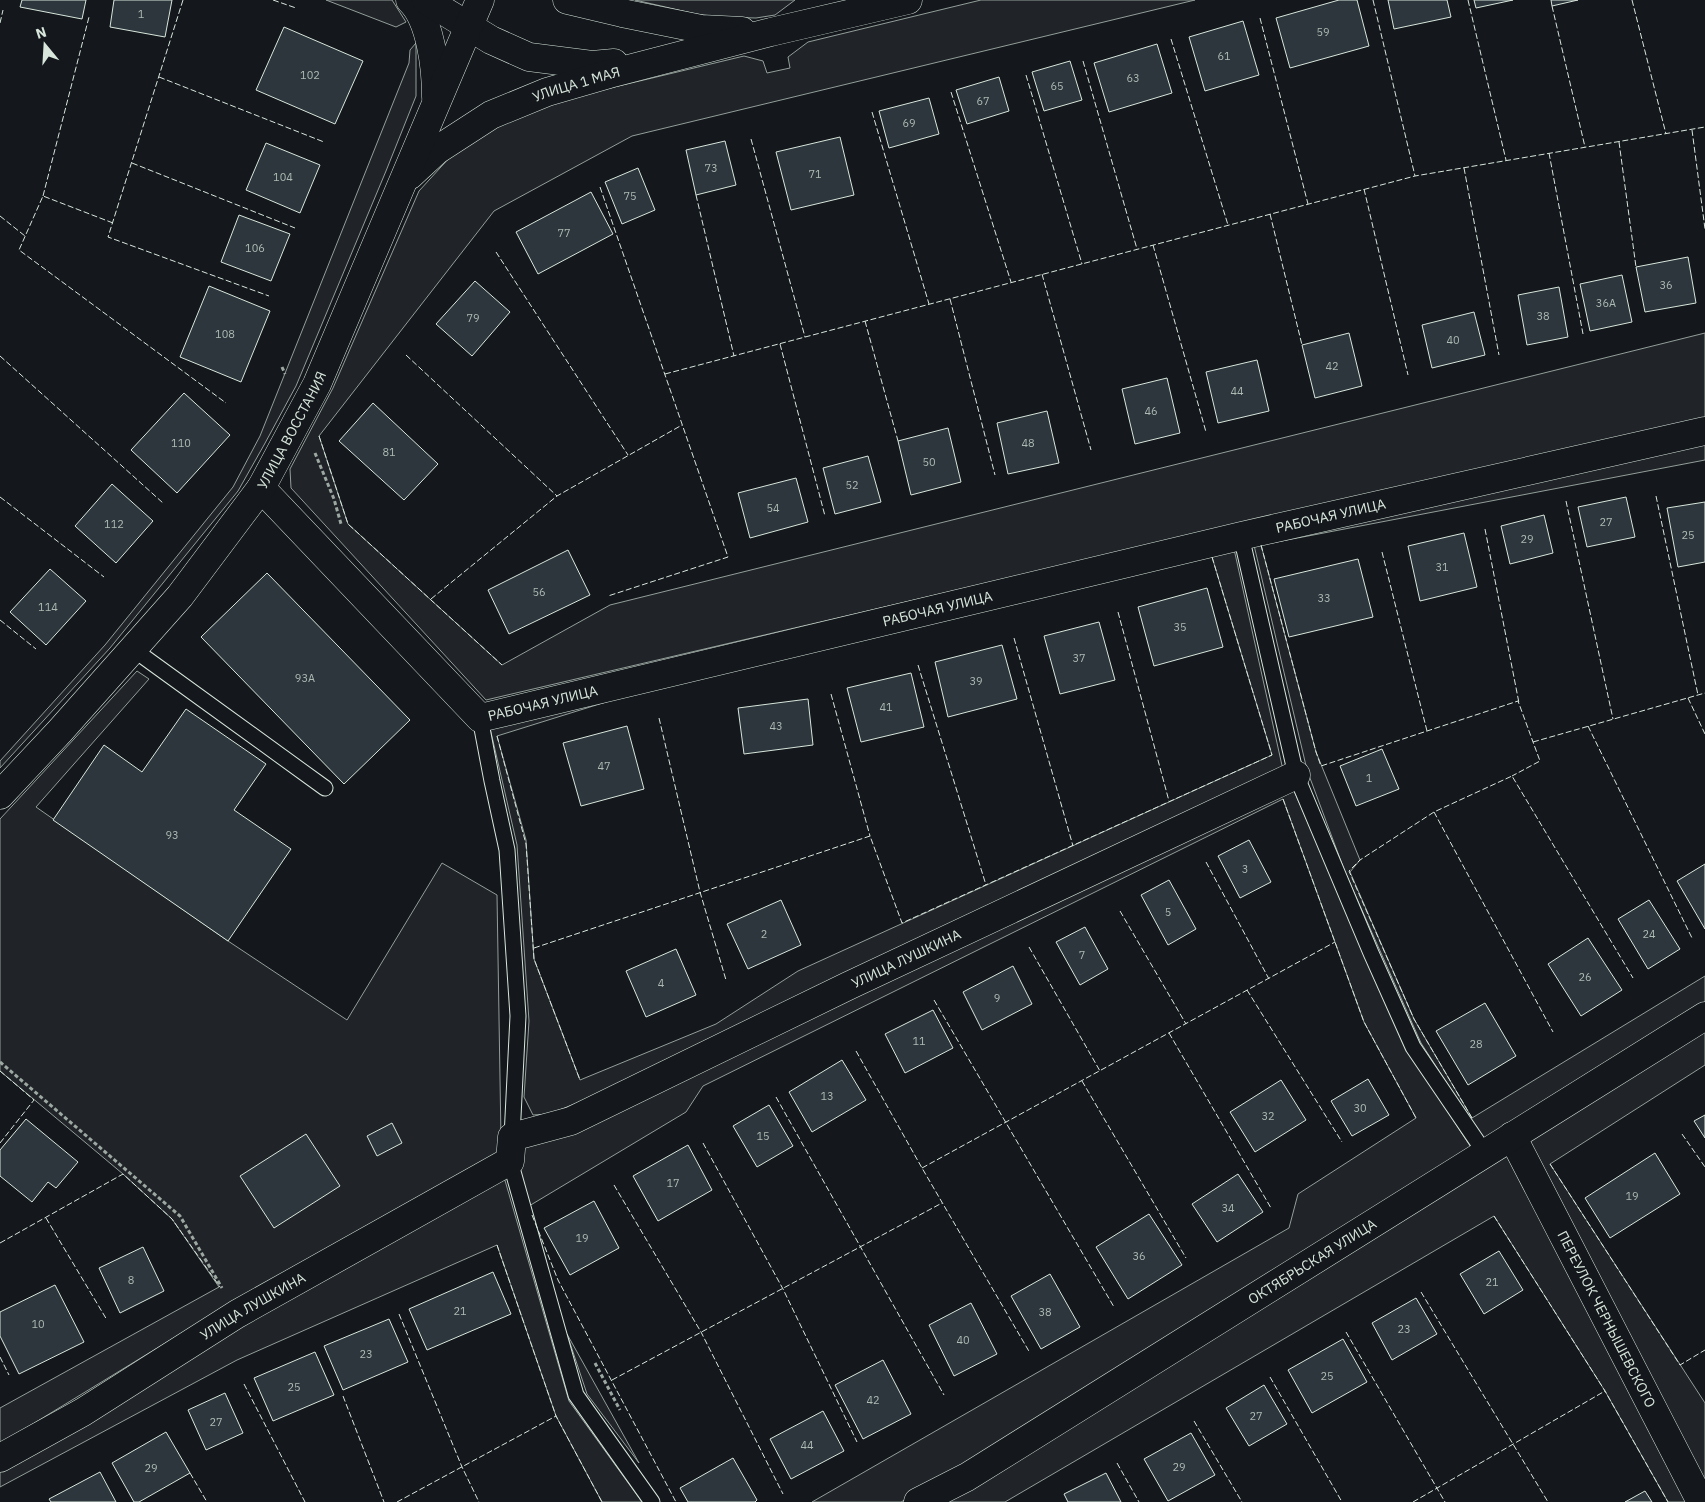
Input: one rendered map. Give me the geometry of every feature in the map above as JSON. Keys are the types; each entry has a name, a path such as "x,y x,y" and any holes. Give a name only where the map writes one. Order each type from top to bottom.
{"street":[{"path":"410,0 416,6 430,39 436,74 436,106"},
{"path":"426,0 491,40 529,57 592,65 675,57"},
{"name":"УЛИЦА ВОССТАНИЯ","path":"0,795 180,596 261,488 317,384 480,0"},
{"name":"УЛИЦА 1 МАЯ","path":"566,0 701,29 771,32"},
{"name":"УЛИЦА 1 МАЯ","path":"404,181 437,150 491,115 547,92 771,32 908,0"},
{"name":"РАБОЧАЯ УЛИЦА","path":"261,488 480,718 1241,536 1705,431"},
{"name":"УЛИЦА ЛУШКИНА","path":"0,1458 83,1412 237,1314 511,1149 839,990 1296,775"},
{"name":"ОКТЯБРЬСКАЯ УЛИЦА","path":"918,1502 967,1477 1705,1016"},
{"name":"ПЕРЕУЛОК ЧЕРНЫШЕВСКОГО","path":"1512,1136 1701,1502"}],"lane":[{"path":"1241,536 1296,775 1413,1047 1485,1153"},
{"path":"133,649 326,788"},
{"path":"480,718 508,859 518,1016 511,1149 576,1395 652,1502"}],"path":[{"path":"282,367 334,499 342,530"},
{"path":"0,1062 180,1216 237,1314"},
{"path":"595,1363 623,1415"}],"shaded area":[{"path":"326,0 392,0 406,22 396,27"},
{"path":"635,0 795,0 775,15 756,18 718,17 696,14"},
{"path":"981,0 1195,0 632,136 494,211 319,436 348,524 502,665 610,605 1705,333 1705,421 1244,523 486,700 291,488 290,469 333,388 419,191 451,156 491,129 552,102 744,56 763,61 767,73 790,68 788,57 808,42"},
{"path":"416,43 416,96 296,386 238,491 110,648 0,768 0,761 105,645 233,487 260,436 409,63 410,50"},
{"path":"1705,440 1705,460 1261,545 1316,752 1360,860 1350,872 1414,1019 1472,1118 1705,976 1705,1002 1507,1126 1483,1139 1421,1043 1345,872 1307,770 1253,541"},
{"path":"1234,549 1283,770 582,1101 549,1114 533,1115 524,1097 529,1021 517,845 490,728 622,697 497,736 526,840 534,959 580,1080 716,1024 798,971 1272,755 1212,557"},
{"path":"137,671 149,679 36,807 228,941 347,1020 442,863 497,895 501,1139 499,1156 244,1295 0,1444 0,1408 219,1287 172,1219 123,1174 0,1071 0,819"},
{"path":"1291,784 1407,1049 1472,1149 962,1471 901,1502 812,1502 1289,1228 1298,1194 1416,1118 1364,1022 1283,799 703,1086 686,1112 529,1206 510,1161 533,1140"},
{"path":"1705,1029 1705,1065 1550,1164 1705,1403 1705,1492 1525,1141"},
{"path":"1508,1149 1691,1502 1668,1502 1605,1391 1494,1216 1005,1502 935,1502"},
{"path":"504,1177 569,1401 642,1502 602,1502 556,1416 497,1245 237,1360 0,1487 0,1471 245,1322"},
{"path":"567,1334 639,1463 587,1394"}],"building":[{"path":"22,0 86,0 82,19 20,7"},
{"path":"114,0 172,0 165,37 110,27"},
{"path":"1339,0 1357,0 1369,46 1290,68 1276,18"},
{"path":"1388,0 1447,0 1451,17 1394,29"},
{"path":"1474,0 1513,0 1476,8"},
{"path":"1551,0 1578,0 1552,6"},
{"path":"1243,21 1259,75 1205,91 1189,37"},
{"path":"284,27 363,61 335,124 256,90"},
{"path":"1157,44 1172,93 1109,112 1094,63"},
{"path":"1070,61 1082,100 1044,111 1032,72"},
{"path":"999,77 1009,111 967,124 956,90"},
{"path":"929,98 939,134 889,148 879,111"},
{"path":"840,137 854,195 791,210 776,152"},
{"path":"725,141 736,185 696,195 686,150"},
{"path":"266,143 320,165 300,213 246,190"},
{"path":"638,168 655,210 622,224 605,182"},
{"path":"591,192 613,234 538,274 516,232"},
{"path":"239,215 290,234 271,281 221,262"},
{"path":"1688,257 1696,303 1645,312 1636,267"},
{"path":"1622,275 1632,322 1590,331 1580,284"},
{"path":"475,281 510,312 472,356 436,324"},
{"path":"209,286 270,311 241,382 180,357"},
{"path":"1559,287 1568,337 1527,345 1518,295"},
{"path":"1474,312 1485,355 1432,368 1422,325"},
{"path":"1349,333 1362,386 1315,398 1302,345"},
{"path":"1257,360 1269,411 1218,423 1206,372"},
{"path":"1167,378 1180,433 1135,444 1122,389"},
{"path":"184,393 230,435 177,493 131,450"},
{"path":"373,403 438,464 404,500 339,441"},
{"path":"1047,411 1059,463 1008,474 997,423"},
{"path":"948,428 961,482 911,495 898,441"},
{"path":"868,456 881,502 835,514 823,468"},
{"path":"796,478 808,522 750,538 738,493"},
{"path":"112,484 153,521 116,563 75,526"},
{"path":"1626,497 1635,537 1587,547 1578,507"},
{"path":"1705,502 1705,562 1678,567 1667,508"},
{"path":"1544,515 1553,553 1510,564 1501,526"},
{"path":"1464,533 1477,587 1420,601 1408,546"},
{"path":"568,550 590,595 509,634 488,590"},
{"path":"1358,559 1373,617 1289,637 1274,579"},
{"path":"50,569 86,601 46,645 10,612"},
{"path":"267,573 410,720 344,784 201,637"},
{"path":"1207,588 1223,647 1154,666 1138,607"},
{"path":"1099,622 1115,680 1060,694 1044,636"},
{"path":"1002,645 1017,699 948,717 935,662"},
{"path":"911,673 924,727 861,742 847,688"},
{"path":"808,699 813,745 744,754 738,708"},
{"path":"186,709 266,764 234,810 291,849 228,941 53,820 104,745 142,772"},
{"path":"627,726 644,789 581,806 563,743"},
{"path":"1382,749 1399,789 1356,806 1340,766"},
{"path":"1249,840 1271,882 1240,898 1218,856"},
{"path":"1705,864 1705,929 1677,881"},
{"path":"1169,880 1196,929 1168,945 1141,895"},
{"path":"781,900 801,945 748,969 727,924"},
{"path":"1649,900 1680,949 1648,969 1618,919"},
{"path":"1085,927 1108,969 1080,985 1056,942"},
{"path":"1588,938 1622,990 1581,1016 1548,964"},
{"path":"676,949 696,995 646,1017 626,971"},
{"path":"1013,966 1032,1004 982,1030 963,992"},
{"path":"1485,1003 1516,1056 1468,1085 1436,1031"},
{"path":"933,1010 953,1048 905,1073 885,1034"},
{"path":"842,1060 866,1100 812,1132 789,1092"},
{"path":"1368,1079 1389,1115 1352,1136 1331,1101"},
{"path":"1281,1080 1306,1120 1255,1152 1230,1112"},
{"path":"769,1105 793,1146 757,1167 733,1126"},
{"path":"1705,1115 1705,1138 1694,1121"},
{"path":"26,1119 78,1162 56,1188 48,1182 32,1202 0,1176 0,1150"},
{"path":"392,1123 402,1143 377,1156 367,1136"},
{"path":"306,1134 340,1186 274,1228 240,1176"},
{"path":"688,1145 712,1190 658,1221 633,1176"},
{"path":"1655,1153 1680,1194 1610,1238 1585,1198"},
{"path":"1238,1174 1263,1212 1217,1242 1192,1204"},
{"path":"594,1201 619,1248 570,1275 544,1228"},
{"path":"1149,1214 1182,1265 1128,1299 1096,1247"},
{"path":"143,1247 164,1291 120,1313 99,1268"},
{"path":"1499,1251 1523,1290 1484,1314 1460,1274"},
{"path":"493,1272 511,1314 427,1350 409,1309"},
{"path":"1050,1274 1080,1327 1041,1349 1011,1296"},
{"path":"55,1285 84,1342 19,1374 0,1336 0,1312"},
{"path":"1416,1298 1437,1334 1392,1360 1372,1323"},
{"path":"971,1303 997,1354 954,1376 929,1325"},
{"path":"389,1319 408,1362 343,1390 324,1346"},
{"path":"1343,1339 1367,1382 1312,1413 1288,1370"},
{"path":"315,1352 334,1395 273,1421 254,1378"},
{"path":"883,1360 911,1414 863,1439 835,1385"},
{"path":"1264,1385 1287,1424 1249,1446 1226,1408"},
{"path":"225,1393 243,1433 206,1450 188,1410"},
{"path":"823,1411 844,1451 791,1479 770,1439"},
{"path":"166,1432 190,1473 139,1502 134,1502 112,1463"},
{"path":"1191,1433 1215,1475 1168,1501 1144,1459"},
{"path":"733,1458 757,1500 755,1502 688,1502 680,1488"},
{"path":"100,1472 116,1502 51,1502 49,1499"},
{"path":"1106,1473 1121,1502 1068,1502 1064,1494"},
{"path":"1645,1491 1652,1502 1625,1502"}],"fence":[{"path":"183,0 108,237 269,296"},
{"path":"273,0 296,8"},
{"path":"1373,0 1415,176"},
{"path":"1468,0 1506,160"},
{"path":"1632,0 1666,134"},
{"path":"1552,6 1585,147"},
{"path":"0,23 3,10"},
{"path":"43,196 89,17"},
{"path":"1260,18 1308,204"},
{"path":"1171,39 1228,225"},
{"path":"1083,61 1137,249"},
{"path":"1026,75 1082,264"},
{"path":"159,77 324,142"},
{"path":"951,92 1011,282"},
{"path":"872,112 929,304"},
{"path":"665,374 1415,176 1705,127"},
{"path":"1692,130 1705,229"},
{"path":"751,139 805,337"},
{"path":"1619,142 1636,267"},
{"path":"1549,153 1583,334"},
{"path":"132,163 295,228"},
{"path":"1464,168 1499,355"},
{"path":"600,187 728,557 608,596"},
{"path":"1364,189 1408,375"},
{"path":"696,195 734,356"},
{"path":"113,223 43,196 19,250 226,403"},
{"path":"1270,214 1302,345"},
{"path":"0,216 25,236"},
{"path":"1153,245 1206,432"},
{"path":"496,252 628,455"},
{"path":"1042,274 1091,450"},
{"path":"950,299 995,475"},
{"path":"865,321 898,441"},
{"path":"780,344 825,516"},
{"path":"406,355 557,496"},
{"path":"0,356 163,503"},
{"path":"431,599 557,496 682,425"},
{"path":"319,436 348,524 502,665"},
{"path":"1656,496 1698,695"},
{"path":"0,497 104,577"},
{"path":"1566,501 1613,719"},
{"path":"1485,529 1519,703"},
{"path":"1261,545 1321,766 1518,701 1540,761 1512,776"},
{"path":"1382,552 1427,731"},
{"path":"534,948 870,836 902,923 1272,755 1212,557"},
{"path":"1118,612 1169,801"},
{"path":"0,620 36,649"},
{"path":"1014,638 1073,846"},
{"path":"918,665 986,885"},
{"path":"1533,742 1705,693"},
{"path":"831,694 870,836"},
{"path":"1688,698 1705,734"},
{"path":"659,718 700,892 726,980"},
{"path":"1588,726 1692,938"},
{"path":"497,736 526,844 534,959 580,1080"},
{"path":"1472,1118 1414,1019 1349,871 1360,860 1434,812 1512,776 1633,978"},
{"path":"1283,799 1364,1022 1416,1118"},
{"path":"1434,812 1553,1032"},
{"path":"1206,862 1269,979"},
{"path":"1120,911 1186,1024"},
{"path":"922,1168 1335,942"},
{"path":"1029,947 1100,1071"},
{"path":"1247,990 1342,1142"},
{"path":"934,1000 1114,1307"},
{"path":"1169,1033 1271,1208"},
{"path":"856,1051 1030,1353"},
{"path":"0,1071 34,1100 0,1143"},
{"path":"1082,1081 1186,1258"},
{"path":"776,1097 944,1395"},
{"path":"1682,1134 1705,1167"},
{"path":"703,1143 783,1289 857,1442"},
{"path":"1550,1164 1680,1365 1705,1350"},
{"path":"0,1243 123,1174 172,1219 220,1287"},
{"path":"614,1185 701,1332 783,1494"},
{"path":"612,1380 942,1203"},
{"path":"532,1215 558,1280 676,1502"},
{"path":"1494,1216 1605,1391 1668,1502"},
{"path":"46,1218 107,1320"},
{"path":"497,1245 556,1416 602,1502"},
{"path":"1421,1292 1548,1502"},
{"path":"399,1314 462,1467 479,1502"},
{"path":"1346,1332 1445,1502"},
{"path":"0,1357 9,1375"},
{"path":"1270,1377 1342,1502"},
{"path":"244,1384 305,1502"},
{"path":"1413,1502 1605,1391"},
{"path":"343,1396 384,1502"},
{"path":"397,1502 556,1416"},
{"path":"1194,1421 1242,1502"},
{"path":"1117,1463 1139,1502"},
{"path":"190,1473 207,1502"}]}
